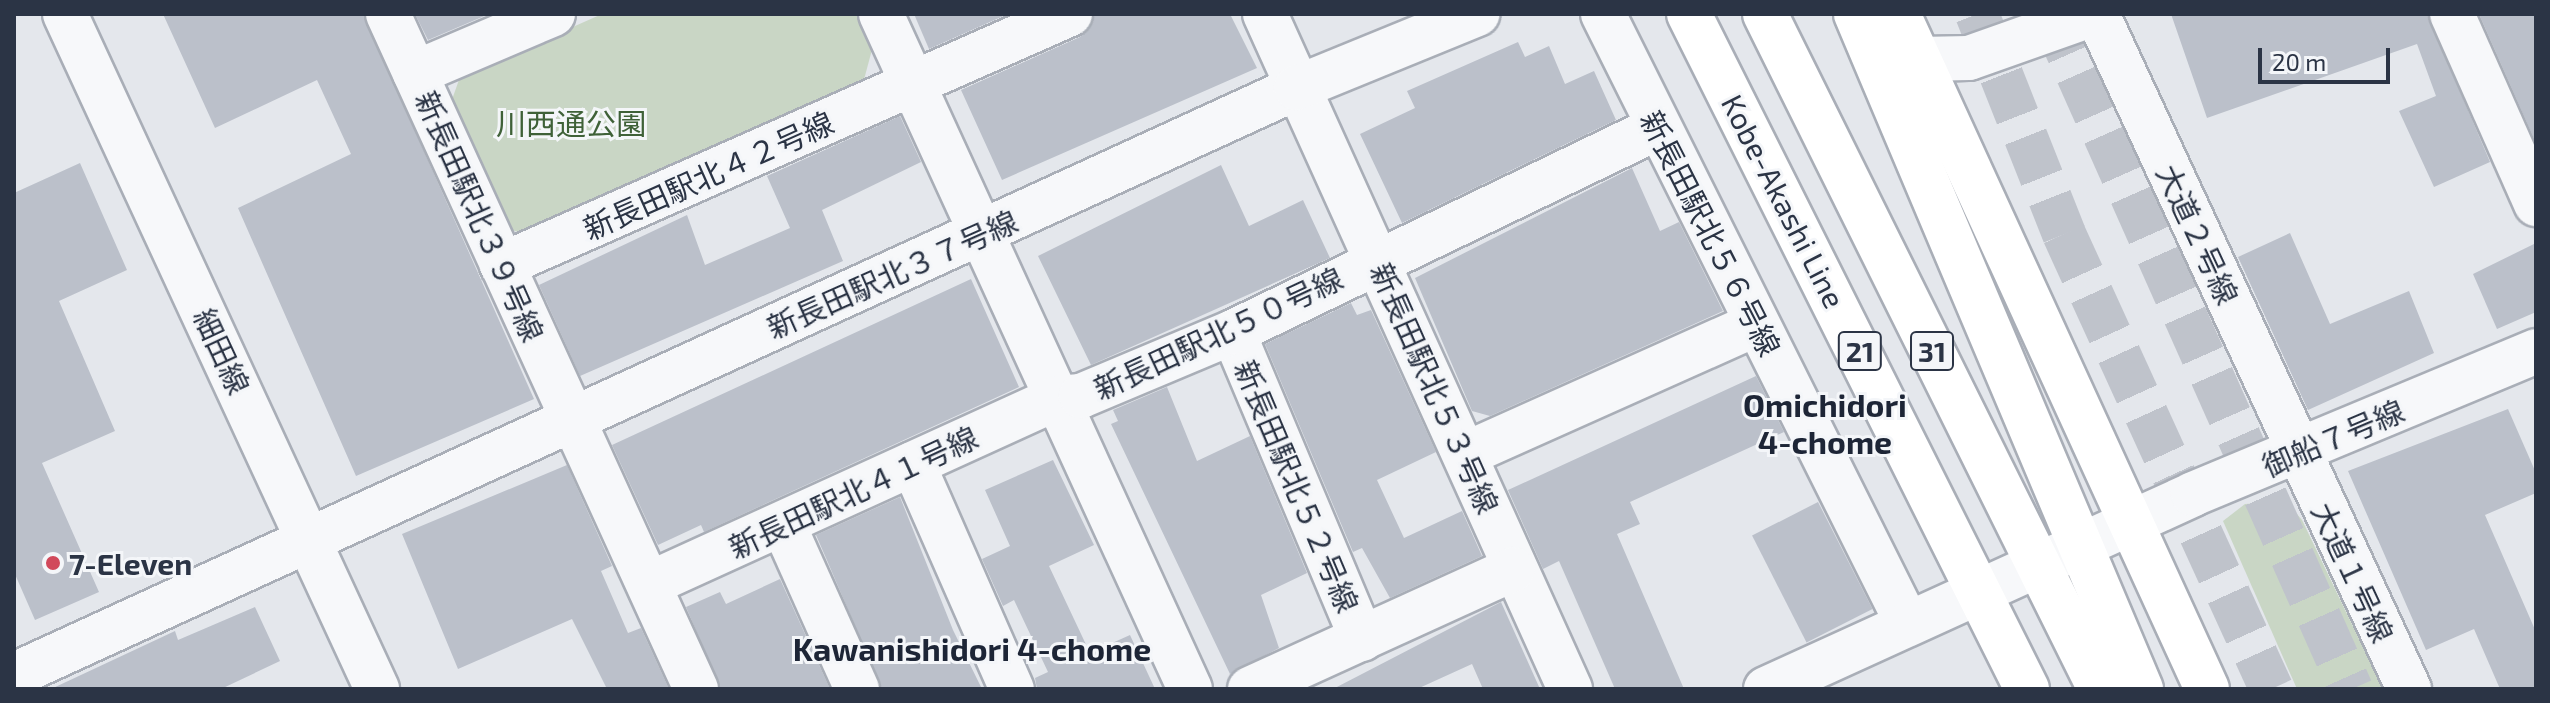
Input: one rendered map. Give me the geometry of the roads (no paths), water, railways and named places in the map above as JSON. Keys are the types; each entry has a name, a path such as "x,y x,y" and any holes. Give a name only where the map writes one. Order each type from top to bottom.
{"main road":[{"name":"Kobe-Akashi Line","path":"1689,14 2027,689"},
{"name":"31","path":"1765,14 2100,689"},
{"name":"31","path":"1856,14 2141,689"},
{"path":"1898,14 2207,689"}],"street":[{"name":"細田線","path":"65,14 377,689"},
{"name":"新長田駅北３９号線","path":"388,14 696,689"},
{"path":"415,73 553,14"},
{"path":"881,14 1190,689"},
{"name":"新長田駅北４２号線","path":"502,265 1070,14"},
{"name":"新長田駅北５３号線","path":"1265,14 1296,88 1468,453 1513,569 1570,689"},
{"name":"新長田駅北３７号線","path":"14,675 311,542 572,417 982,235 1296,88 1477,14"},
{"name":"新長田駅北５６号線","path":"1603,14 1657,128 1907,623"},
{"name":"大道２号線","path":"1920,59 1969,58 2095,14 2298,454"},
{"path":"2452,14 2536,204"},
{"name":"新長田駅北５０号線","path":"1057,398 1081,396 1233,332 1377,259 1657,128"},
{"path":"1468,453 1756,324"},
{"name":"新長田駅北５２号線","path":"1233,332 1362,639"},
{"name":"御船７号線","path":"1766,689 2130,522 2298,454 2536,351"},
{"name":"新長田駅北４１号線","path":"649,584 784,526 1057,398"},
{"name":"大道１号線","path":"2298,454 2409,689"},
{"path":"913,464 1012,689"},
{"path":"784,526 857,689"},
{"path":"1250,689 1513,569"}],"tunnel":[{"path":"1977,14 2064,234 2271,689"},
{"path":"2051,14 2351,689"}],"place":[{"name":"7-Eleven","path":"53,563"}],"district":[{"name":"Omichidori 4-chome","path":"1825,424"},
{"name":"Kawanishidori 4-chome","path":"972,648"}],"park label":[{"name":"川西通公園","path":"571,123"}]}
